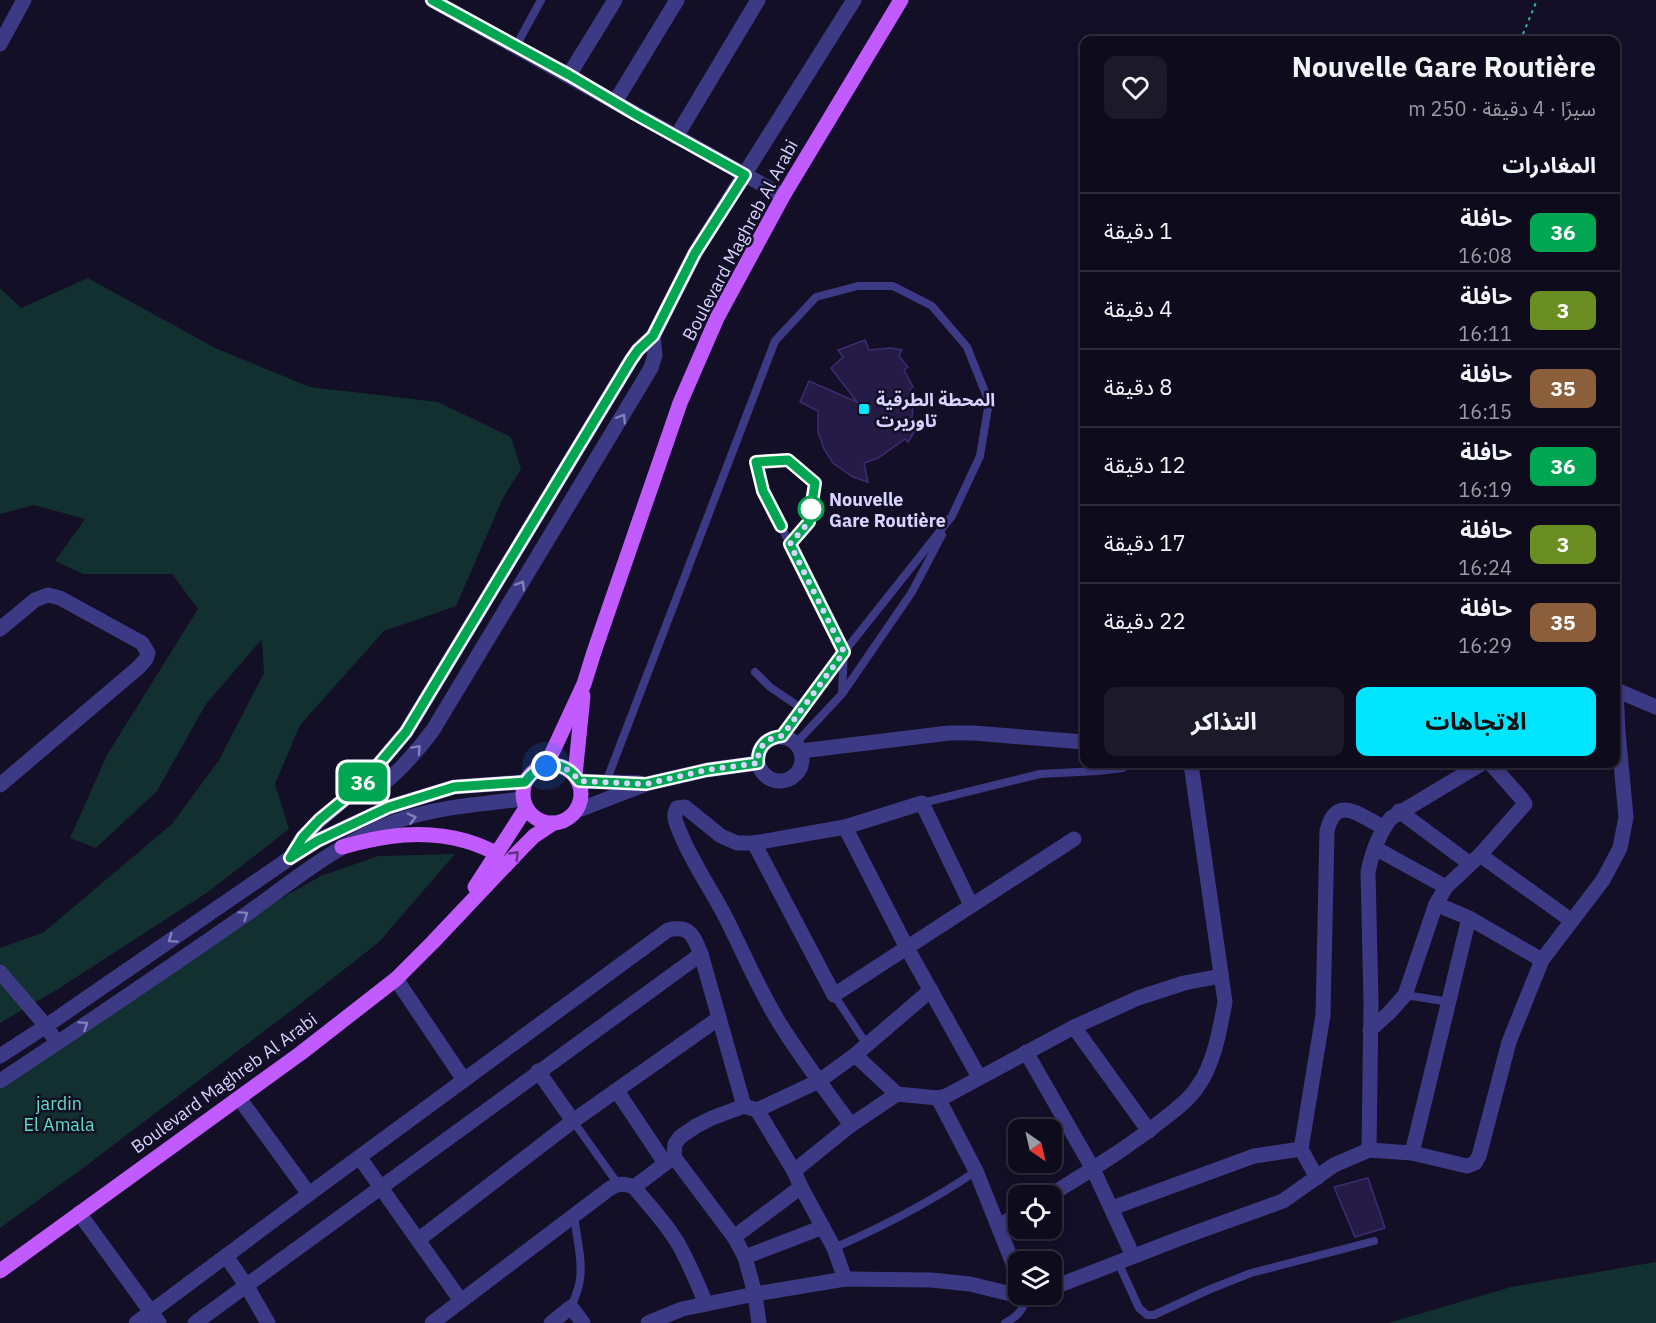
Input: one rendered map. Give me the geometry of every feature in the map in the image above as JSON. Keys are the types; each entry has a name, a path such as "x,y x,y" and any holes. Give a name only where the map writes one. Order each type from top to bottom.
{"main road":[{"name":"Boulevard Maghreb Al Arabi","path":"546,766 584,684 680,403 696,364 735,281 783,196 901,0"},
{"name":"Boulevard Maghreb Al Arabi","path":"577,778 584,684"},
{"path":"556,765 567,768 577,778 581,787 581,800 576,811 566,821 543,823 530,814 524,804 525,782 530,774 537,769 556,765"},
{"name":"Boulevard Maghreb Al Arabi","path":"460,913 524,804"},
{"name":"Boulevard Maghreb Al Arabi","path":"0,1271 301,1053 396,979 534,836 552,824"},
{"path":"342,847 372,838 404,834 435,835 467,841 497,853"}],"street":[{"path":"0,44 24,0"},
{"path":"432,0 458,6 516,46 783,196"},
{"path":"569,75 615,0"},
{"path":"615,102 677,0"},
{"path":"676,137 758,0"},
{"path":"290,858 303,837 319,820 353,792 406,732 631,360 653,336 695,253 854,0"},
{"path":"353,792 375,788 385,782 434,730 651,368 655,355 653,336"},
{"path":"0,629 35,600 48,595 60,598 142,643 148,653 139,667 0,785"},
{"path":"1620,692 1656,707"},
{"path":"793,744 802,759 801,766 792,778 778,782 765,776 760,770 758,755 766,741 774,737 793,744 974,733 1080,742"},
{"path":"1062,1284 1283,1201 1334,1165 1369,1150 1412,1153 1467,1166 1475,1163 1479,1156 1509,1042 1542,960 1603,879 1620,848 1626,817 1620,753"},
{"path":"576,811 646,784 707,770 758,763"},
{"path":"1062,1188 1149,1131 1184,1103 1199,1085 1219,1037 1225,1002 1192,768"},
{"path":"1369,1150 1368,872 1383,827 1390,818 1474,768"},
{"path":"1370,1029 1405,995 1436,904 1446,887 1525,804 1495,768"},
{"path":"577,778 646,784"},
{"path":"0,1056 317,841 389,807 454,787 525,782"},
{"path":"851,1125 780,1025 758,986 726,918 676,824 674,815 677,808 685,807 721,836 737,843 754,843 845,827 922,803 971,905"},
{"path":"0,1081 342,847 394,822 448,808 524,804"},
{"path":"1317,1178 1301,1149 1323,1015 1327,831 1329,821 1339,809 1347,809 1383,827"},
{"path":"1399,811 1572,921"},
{"path":"845,827 907,948 979,1077"},
{"path":"754,843 834,995 1074,839"},
{"path":"1375,848 1446,887"},
{"path":"1436,904 1469,918 1542,960"},
{"path":"1412,1153 1469,918"},
{"path":"136,1323 156,1318 226,1256 668,930 679,927 689,932 694,938 701,954 719,1018 750,1108 794,1172 834,1248 845,1279"},
{"path":"195,1323 701,954"},
{"path":"0,972 46,1026 57,1043"},
{"path":"794,1172 851,1125 897,1094 938,1098 1074,1027 1138,998 1184,983 1221,976"},
{"path":"396,979 464,1080"},
{"path":"634,1187 670,1160 680,1137 712,1118 750,1108 819,1081 861,1050 931,990"},
{"path":"418,1240 573,1121 719,1018"},
{"path":"1074,1027 1149,1131"},
{"path":"861,1050 897,1094"},
{"path":"1026,1052 1093,1169 1133,1256"},
{"path":"538,1071 573,1121"},
{"path":"617,1091 734,1237 745,1257 755,1294 759,1323"},
{"path":"239,1098 309,1194"},
{"path":"938,1098 976,1171 1008,1251"},
{"path":"1112,1208 1254,1156 1301,1149"},
{"path":"360,1158 461,1301"},
{"path":"432,1323 618,1184 634,1187 676,1240 706,1304"},
{"path":"734,1237 801,1187"},
{"path":"79,1213 156,1318"},
{"path":"999,1226 1008,1220"},
{"path":"745,1257 823,1227"},
{"path":"226,1256 246,1285 267,1323"},
{"path":"648,1323 682,1309 845,1279 931,1280 970,1284 1008,1292"},
{"path":"551,1323 571,1307 583,1323"}],"lane":[{"path":"516,46 542,0"},
{"path":"606,782 775,341 816,297 858,286 893,286 932,306 967,347 989,402 980,456 912,592 842,694 793,744"},
{"path":"790,544 809,522 815,483 788,460 756,462 763,491 844,652 842,694"},
{"path":"793,744 801,708 952,516"},
{"path":"755,672 770,687 801,708"},
{"path":"922,803 1040,774 1123,768"},
{"path":"834,995 861,1050"},
{"path":"1405,995 1450,1002"},
{"path":"573,1121 618,1184"},
{"path":"834,1248 923,1206 976,1171"},
{"path":"571,1307 577,1293 581,1266 574,1215"},
{"path":"1118,1262 1139,1308 1147,1315 1154,1315 1251,1273 1374,1241"},
{"path":"1005,1323 1015,1318 1025,1305"}],"path":[{"path":"1523,34 1537,0"}],"green space":[{"path":"88,278 215,348 310,387 438,402 511,437 521,469 503,498 456,606 384,631 300,725 275,784 289,829 208,892 58,989 0,1023 0,948 44,932 172,824 219,760 264,673 262,639 206,704 157,791 96,848 70,838 107,755 198,609 172,574 83,574 55,561 85,519 34,505 0,514 0,288 21,308"},
{"name":"jardin El Amala","path":"455,854 379,942 79,1171 0,1228 0,1083 251,915 321,876 378,856"},
{"path":"1656,1262 1656,1323 1388,1323 1511,1287"}],"building":[{"name":"المحطة الطرقية تاوريرت","path":"865,340 869,350 891,348 902,350 899,356 908,367 904,370 913,387 910,389 912,418 916,420 916,429 908,442 905,439 878,458 864,463 868,482 853,477 833,463 824,449 818,432 818,411 800,402 809,381 857,402 831,368 843,357 838,350"},
{"path":"1368,1178 1385,1228 1355,1237 1334,1187"}],"bus line":[{"name":"36","path":"432,0 745,175 695,253 653,336 631,360 406,732 353,792 319,820 303,837 290,858 317,841 389,807 454,787 525,782 530,774 546,766 556,765 567,768 579,781 646,784 707,770 758,763 761,747 766,741 782,736 844,652 790,544 809,522 815,483 788,460 756,462 763,491 781,526"}],"place":[{"name":"المحطة الطرقية تاوريرت","path":"864,409"},
{"name":"Nouvelle Gare Routière","path":"811,509"}],"route":[{"path":"546,766 556,765 567,768 579,781 646,784 707,770 758,763 761,747 766,741 782,736 844,652 790,544 809,522 812,502 811,509"}]}
